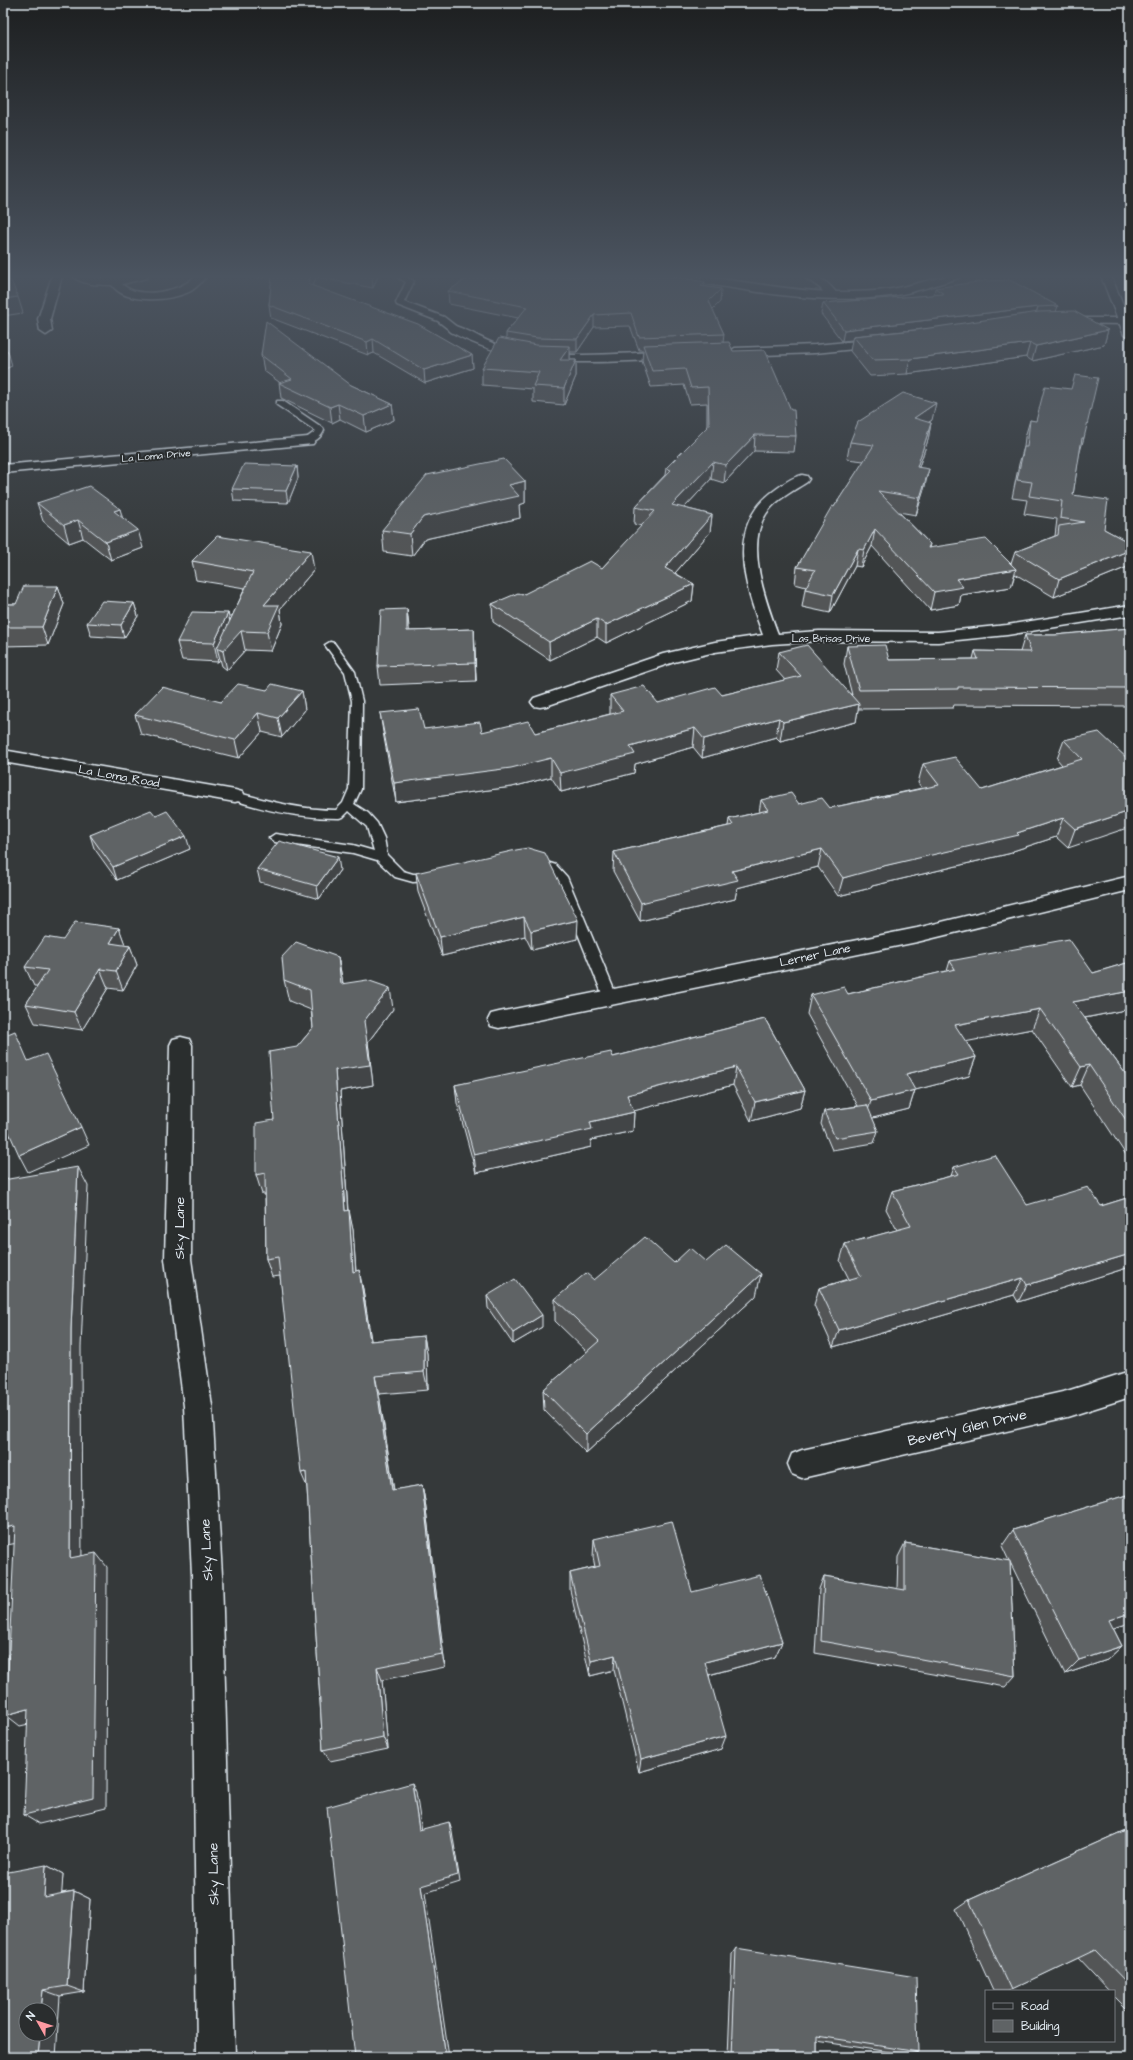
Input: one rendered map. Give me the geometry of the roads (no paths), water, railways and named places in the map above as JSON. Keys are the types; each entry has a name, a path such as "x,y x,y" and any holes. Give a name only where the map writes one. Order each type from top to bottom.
{"street":[{"name":"La Loma Drive","path":"3,469 308,441"},
{"path":"772,639 757,599 752,572 751,547 756,519 775,496 802,480"},
{"name":"Las Brisas Drive","path":"540,702 669,658 715,647 772,639 819,636 938,637 1007,630 1130,610"},
{"name":"La Loma Road","path":"3,756 235,796"},
{"name":"Lerner Lane","path":"499,1020 917,935 1130,883"},
{"name":"Sky Lane","path":"181,1045 178,1259 198,1406 207,1575 216,2057"},
{"name":"Beverly Glen Drive","path":"802,1464 1067,1404 1130,1384"}],"lane":[{"path":"280,403 320,430 319,434 308,441"},
{"path":"235,796 269,808 313,815 339,814 348,805 355,789 357,701 350,672 330,644"},
{"path":"348,805 365,816 377,831 381,858"},
{"path":"275,838 353,849 381,858 399,874 413,878 448,875"},
{"path":"522,863 541,863 552,868 561,877 610,997"}]}
